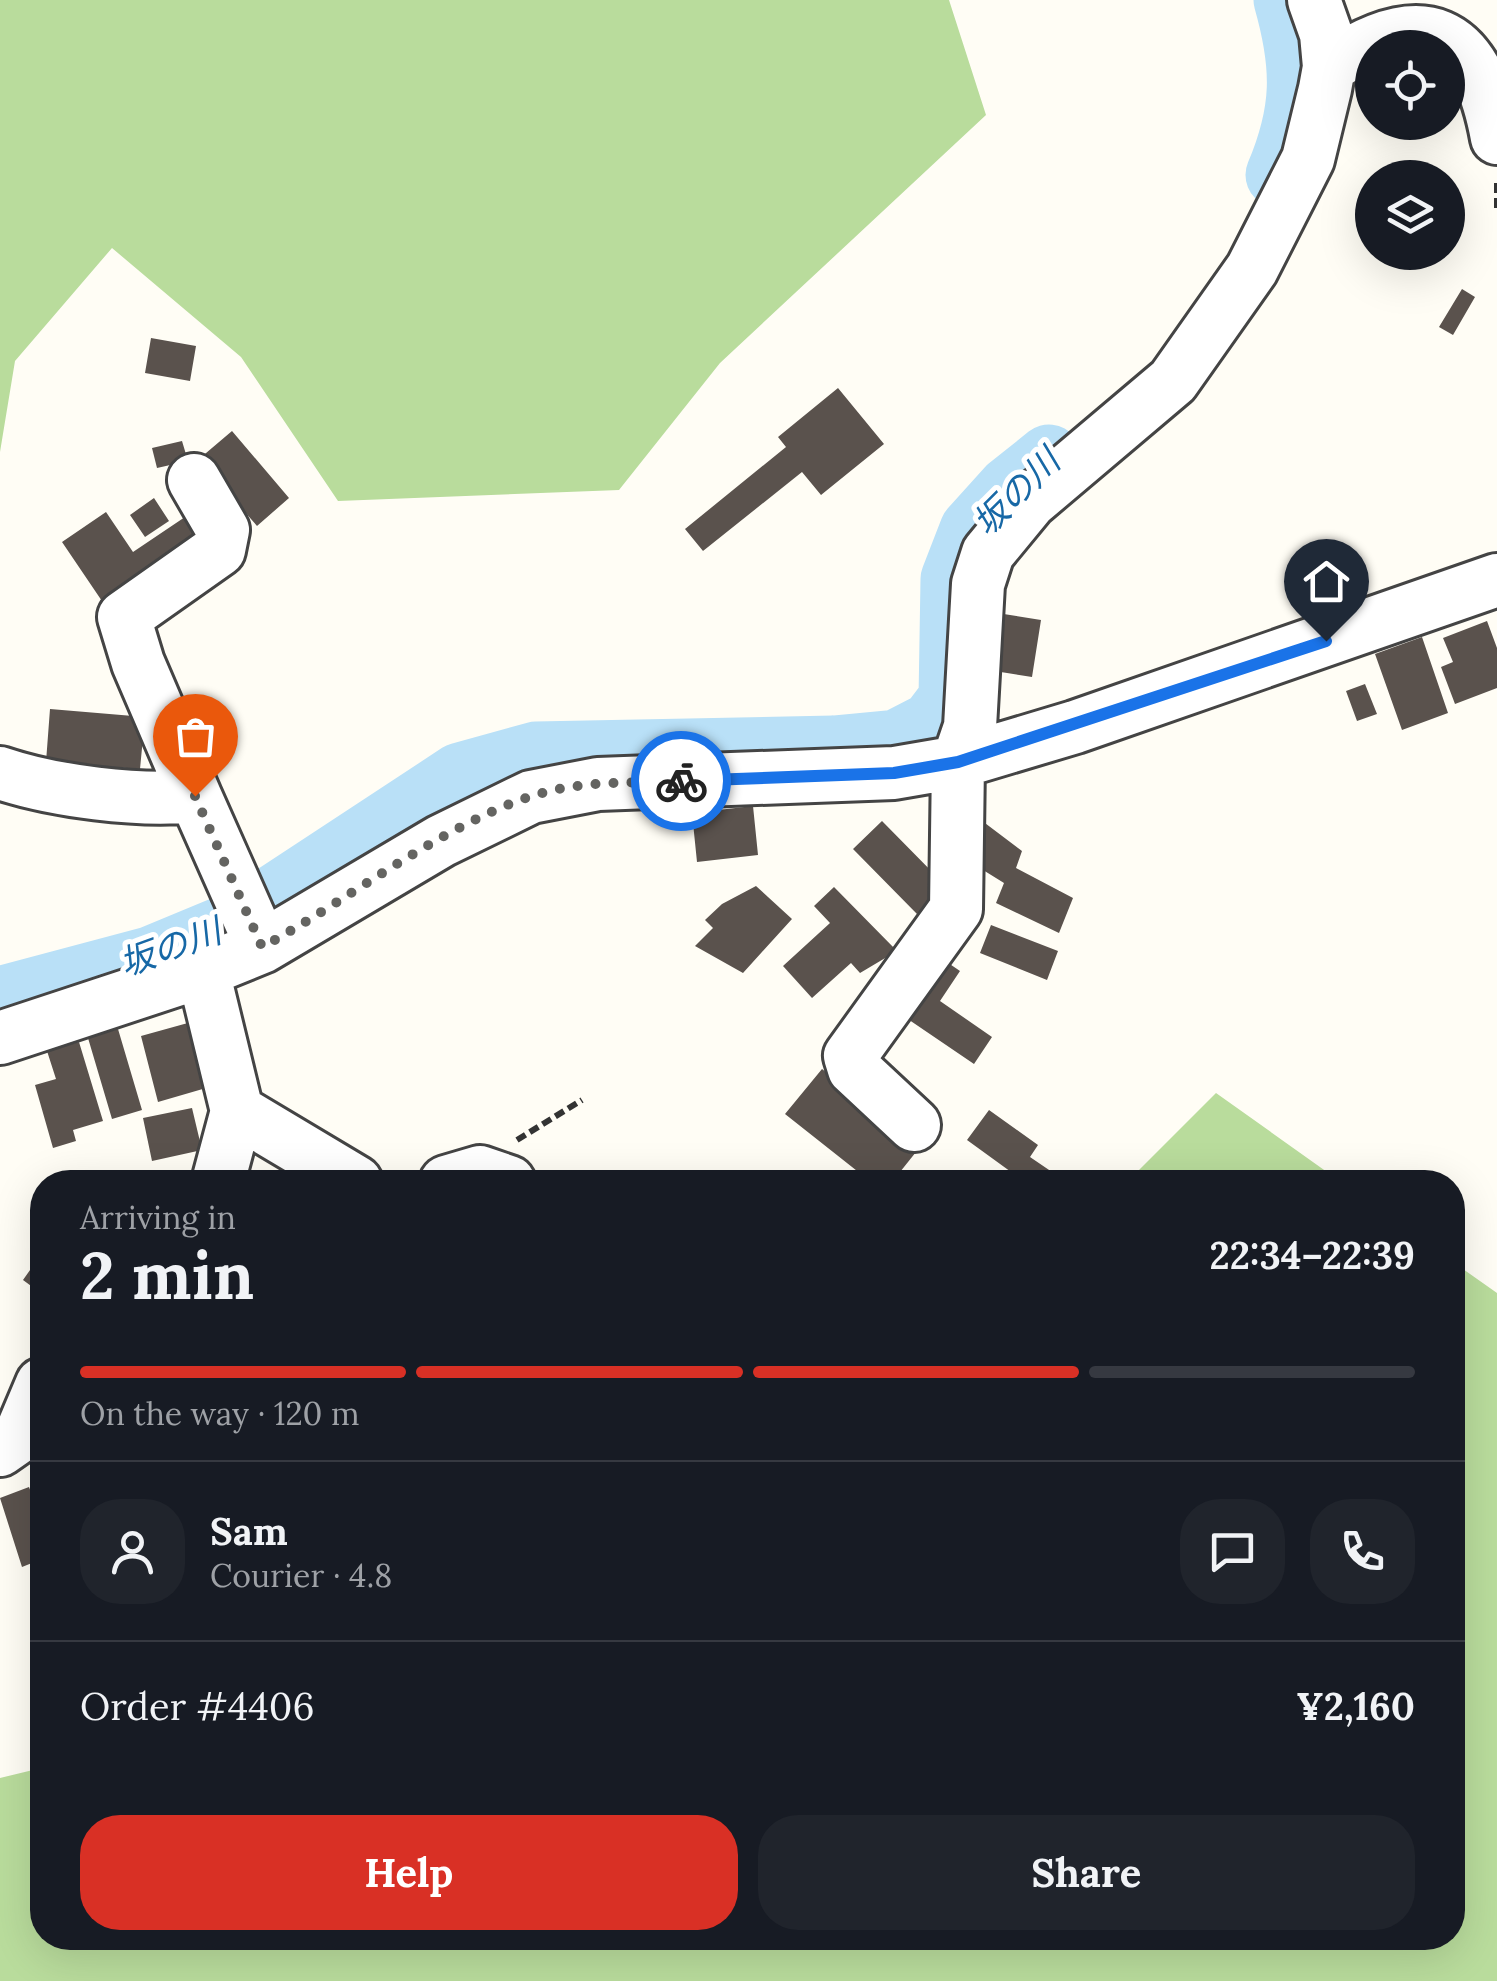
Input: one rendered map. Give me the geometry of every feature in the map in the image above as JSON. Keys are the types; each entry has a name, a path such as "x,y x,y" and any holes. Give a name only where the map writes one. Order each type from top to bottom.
{"street":[{"path":"914,1125 854,1069 850,1056 956,909 958,762 970,727 978,584 988,553 1030,502 1151,404 1199,349 1252,269 1308,159 1329,67 1326,34 1314,0"},
{"path":"1329,67 1363,44 1414,30 1436,35 1473,63 1484,84 1497,138"},
{"path":"194,480 223,530 220,550 139,604 124,617 124,627 252,928"},
{"path":"0,1038 203,971 252,928 558,789 894,773 958,762 1060,732 1497,580"},
{"path":"0,773 36,786 164,800 195,796"},
{"path":"203,971 237,1111 221,1170"},
{"path":"237,1111 336,1170"},
{"path":"0,1450 20,1436 30,1412"}],"path":[{"path":"1497,183 1497,212"}],"green space":[{"path":"0,0 949,0 986,115 720,363 619,490 338,501 241,357 112,248 15,361 0,452"},
{"path":"1216,1093 1324,1170 1139,1170"},
{"path":"1465,1270 1497,1293 1497,1981 0,1981 0,1778 30,1771 30,1950 1465,1950"}],"building":[{"path":"1462,289 1475,297 1453,335 1439,327"},
{"path":"151,338 196,346 190,381 145,373"},
{"path":"838,388 884,444 821,495 802,472 703,551 685,529 786,447 778,437"},
{"path":"232,431 289,498 257,526 199,459"},
{"path":"182,441 188,461 157,468 152,448"},
{"path":"154,498 169,521 145,537 130,515"},
{"path":"106,512 133,552 185,517 203,543 106,607 62,542"},
{"path":"991,612 1041,620 1032,677 982,669"},
{"path":"1487,621 1497,648 1497,688 1455,704 1441,667 1453,662 1443,638"},
{"path":"1422,637 1448,713 1402,730 1375,654"},
{"path":"1365,684 1377,714 1357,721 1346,691"},
{"path":"50,709 145,717 140,769 46,762"},
{"path":"753,806 758,855 697,862 692,813"},
{"path":"969,811 1022,851 1016,868 1073,898 1059,933 996,903 1004,883 975,865"},
{"path":"882,821 946,886 917,914 853,849"},
{"path":"756,886 792,919 743,973 695,946 713,928 705,920 722,904"},
{"path":"834,887 897,951 860,973 851,963 812,998 783,966 830,923 814,906"},
{"path":"991,925 1058,951 1047,980 980,953"},
{"path":"935,954 960,971 940,1001 992,1037 974,1064 896,1011"},
{"path":"195,1021 213,1086 158,1102 141,1036"},
{"path":"118,1029 142,1110 112,1119 88,1038"},
{"path":"79,1042 103,1121 73,1130 76,1141 53,1148 35,1085 56,1079 47,1051"},
{"path":"822,1069 920,1147 902,1170 856,1170 785,1114"},
{"path":"192,1108 202,1150 152,1161 143,1118"},
{"path":"989,1110 1038,1145 1030,1157 1049,1170 1008,1170 967,1140"},
{"path":"30,1490 30,1564 22,1567 0,1498"}],"waterway":[{"name":"坂の川","path":"1278,175 1293,130 1299,89 1297,47 1286,0"},
{"name":"坂の川","path":"0,999 150,959 232,925 460,775 536,754 834,748 897,742 932,724 951,699 953,579 972,530 1009,489 1049,457"}],"way so far":[{"path":"195,796 262,947 441,841 531,797 598,784 681,781"}],"route":[{"path":"681,781 894,773 958,762 1016,747 1326,641"}]}
